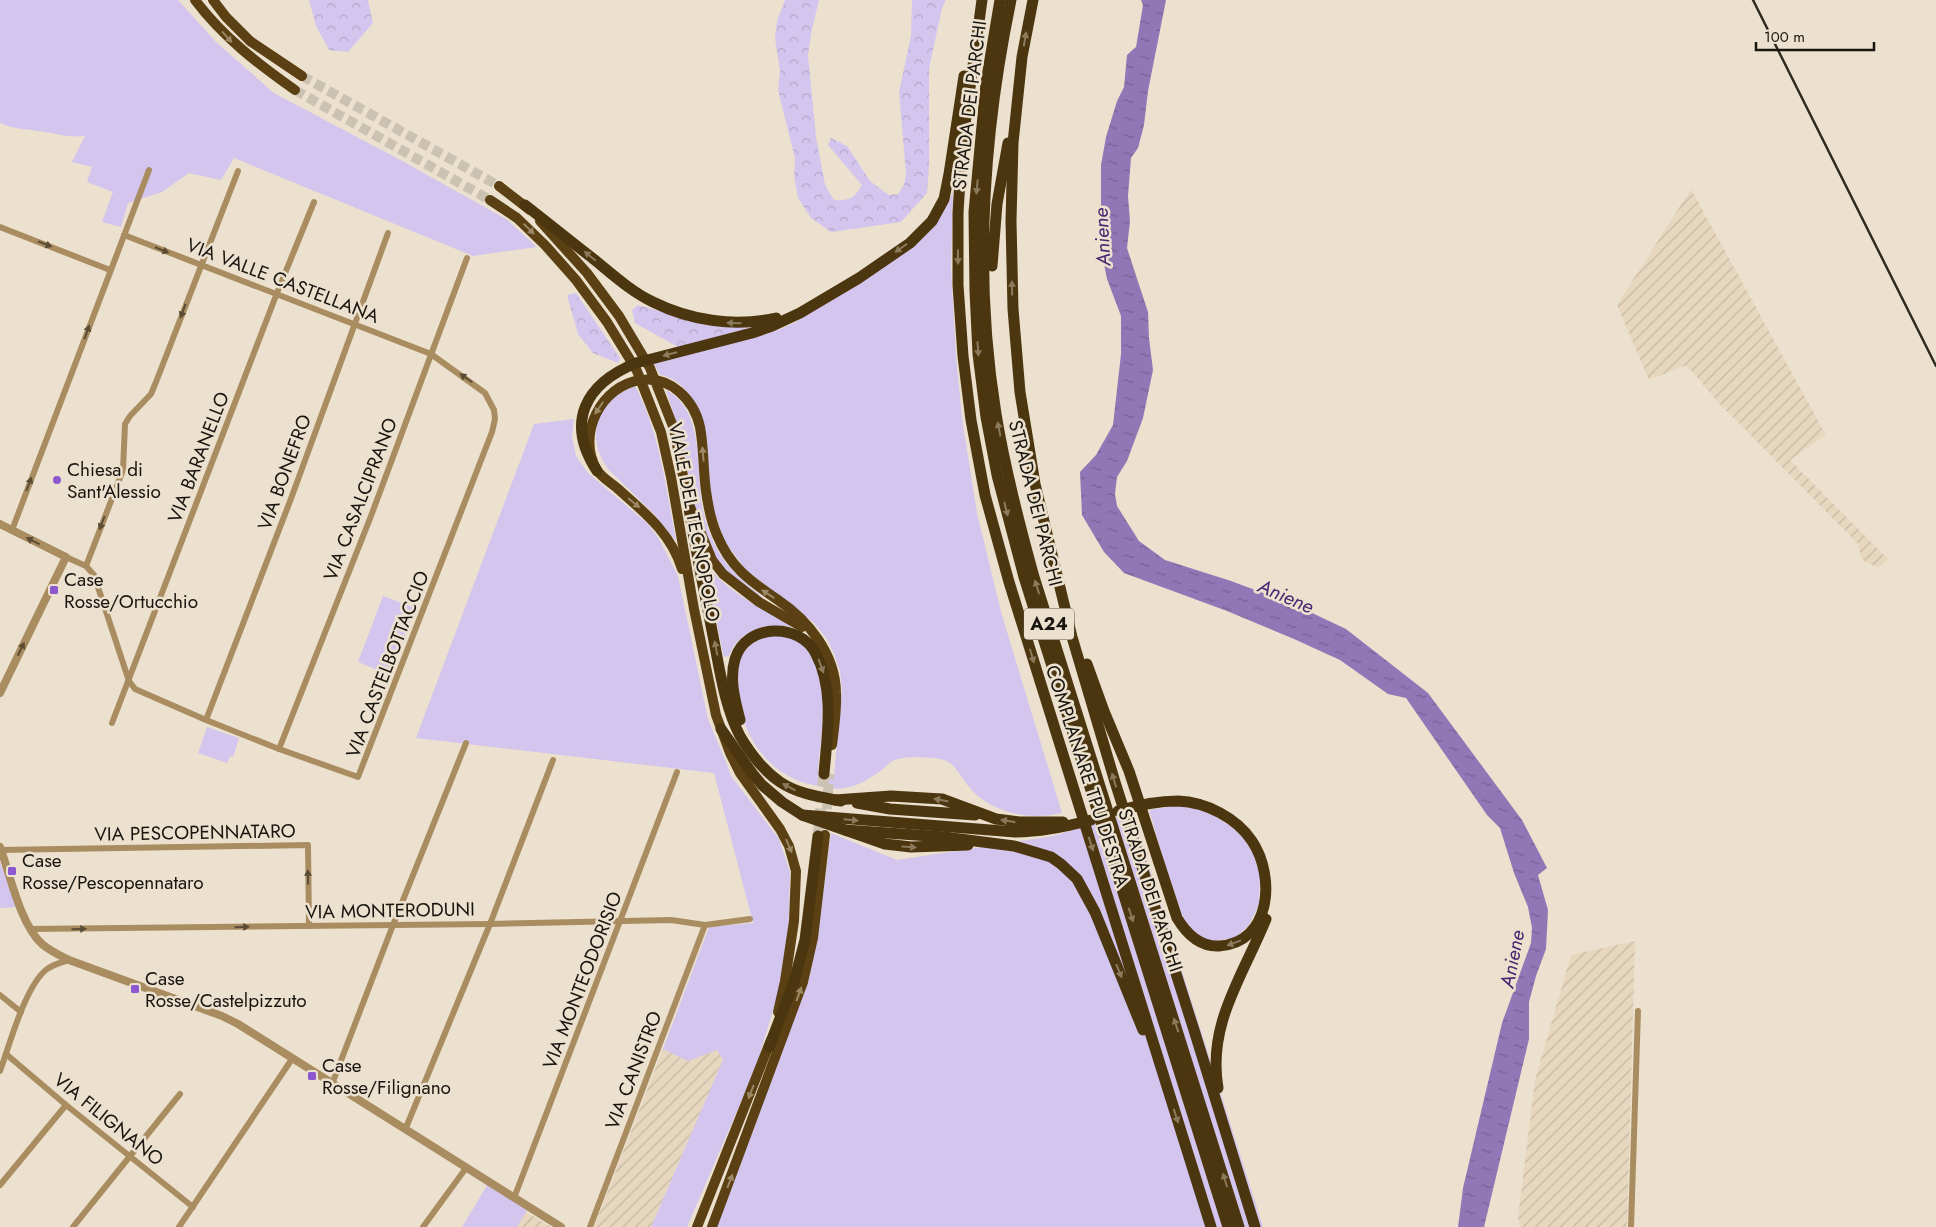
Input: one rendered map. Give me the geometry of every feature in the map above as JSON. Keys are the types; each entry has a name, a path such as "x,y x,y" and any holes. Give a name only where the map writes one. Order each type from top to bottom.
{"highway":[{"path":"195,0 235,45 262,67 296,90"},
{"path":"213,0 226,17 250,41 302,76"},
{"path":"694,609 679,559 666,536 646,513 597,471 589,458 582,438 581,427 588,402 595,390 606,378 620,369 636,363 752,333 800,313 859,278 910,243 932,221 944,199 950,174 964,74 975,16 981,0"},
{"name":"COMPLANARE TPU DESTRA","path":"981,0 962,146 958,213 958,285 963,356 971,420 985,495 1009,582 1211,1227"},
{"name":"STRADA DEI PARCHI","path":"1000,0 986,83 974,212 978,354 986,417 997,475 1027,586 1228,1227"},
{"name":"STRADA DEI PARCHI","path":"1011,0 995,84 984,210 985,289 989,354 996,414 1007,472 1034,577 1239,1227"},
{"path":"989,354 993,326 993,241 997,204 1033,0"},
{"path":"1022,57 1014,143 1010,221 1013,309 1020,392 1035,484 1072,637 1114,782 1255,1227"},
{"name":"VIALE DEL TECNOPOLO","path":"499,186 525,205 587,273 636,341 650,368 674,429 688,502 708,552 723,574 759,602 790,619 817,638"},
{"name":"VIALE DEL TECNOPOLO","path":"490,200 517,218 545,245 576,280 621,344 648,398 661,432 672,477 694,609 713,701 721,729 740,773 785,838 796,871 791,946 779,1009 769,1047 697,1227"},
{"path":"525,205 627,285 653,302 680,313 706,320 734,323 766,321 800,313"},
{"path":"597,471 590,437 594,416 606,398 622,388 641,380 661,381 677,388 698,417 709,508 722,547 743,576 787,607 817,638 824,648 832,668 836,694 827,774"},
{"path":"688,502 721,676 733,721 748,748 771,775 789,788 799,792 835,800 891,796 942,799 987,816 1019,822 1064,825"},
{"path":"1058,578 1104,711 1130,771 1177,918 1183,928 1194,938 1208,945 1233,944 1242,939 1256,925 1267,908"},
{"path":"748,748 733,682 733,670 737,654 746,642 757,634 767,631 782,631 797,635 806,640 816,654 827,685 827,774"},
{"path":"721,729 752,774 762,785 782,802 802,814 845,830 944,837 1000,844 1014,846 1051,857 1077,879 1094,912 1171,1099"},
{"path":"802,814 1016,832 1041,832 1134,799 1158,795 1192,796 1211,801 1237,815 1252,829 1262,845 1271,874 1272,891 1254,949 1225,1008 1216,1044 1216,1077 1231,1148"},
{"path":"769,1047 794,982 805,940 822,836"},
{"path":"712,1227 803,982 813,938 822,836"}],"street":[{"path":"12,530 149,170"},
{"path":"86,566 123,470 125,424 152,392 238,171"},
{"name":"VIA BARANELLO","path":"112,723 277,293 314,202"},
{"path":"0,227 110,270"},
{"name":"VIA BONEFRO","path":"206,720 292,496 388,233"},
{"name":"VIA VALLE CASTELLANA","path":"124,235 431,354"},
{"name":"VIA CASALCIPRANO","path":"279,749 371,516 467,258"},
{"name":"VIA CASTELBOTTACCIO","path":"129,681 137,691 206,720 279,749 358,777 492,432 495,419 494,410 483,390 431,354"},
{"path":"0,524 86,566 94,575 129,681"},
{"path":"0,693 66,557"},
{"path":"332,1084 466,743"},
{"path":"405,1130 490,924 553,760"},
{"name":"VIA MONTEODORISIO","path":"514,1198 677,772"},
{"name":"VIA PESCOPENNATARO","path":"0,849 308,845 309,926"},
{"path":"0,849 30,929 43,945 69,960 222,1016 238,1024 562,1227"},
{"name":"VIA MONTERODUNI","path":"30,929 671,920 705,925 750,919"},
{"name":"VIA CANISTRO","path":"590,1227 705,925"},
{"path":"0,1071 21,1012 43,973 49,968 69,960"},
{"path":"0,995 21,1012"},
{"path":"1631,1227 1638,1011"},
{"name":"VIA FILIGNANO","path":"6,1054 66,1105 194,1207"},
{"path":"179,1227 292,1059"},
{"path":"73,1227 180,1094"},
{"path":"0,1185 66,1105"},
{"path":"423,1227 466,1168"}],"shaded area":[{"path":"1691,189 1826,435 1790,460 1888,559 1878,568 1862,560 1858,544 1719,403 1688,367 1684,366 1649,380 1617,305"},
{"path":"1635,941 1627,1227 1520,1227 1518,1217 1535,1080 1571,955"},
{"path":"663,1049 688,1061 717,1050 723,1060 651,1227 594,1227"},
{"path":"526,1212 551,1227 517,1227"}],"green space":[{"path":"0,0 178,0 216,42 274,93 506,219 537,247 473,256 234,158 221,180 189,173 162,192 128,203 121,227 102,222 113,192 87,182 92,167 72,162 85,136 66,136 15,128 0,123"},
{"path":"309,0 368,0 373,23 348,52 329,50 316,26"},
{"path":"785,0 819,0 808,55 816,137 825,185 834,200 839,200 851,198 862,185 828,145 831,138 847,146 870,181 889,195 898,194 904,185 906,173 899,92 911,36 912,0 946,0 942,8 929,69 929,166 927,193 901,222 831,232 811,218 798,198 794,176 795,158 778,90 780,71 775,38 777,21"},
{"path":"953,192 951,268 962,418 977,513 1001,612 1062,813 1050,815 1037,816 1012,813 988,803 969,787 952,765 944,760 919,757 895,760 864,781 851,787 838,789 797,780 771,764 761,753 740,712 737,696 741,657 750,645 763,637 785,636 797,641 809,652 817,666 823,701 818,772 834,775 842,690 840,671 827,639 814,623 746,570 725,542 713,509 700,413 684,389 674,380 660,375 653,362 781,329 796,322 913,247 935,226"},
{"path":"576,293 620,358 618,363 593,353 578,334 567,295"},
{"path":"638,305 707,325 757,328 678,347 635,323 632,310"},
{"path":"635,386 651,423 665,481 676,541 654,514 608,469 597,444 596,431 603,409 622,392"},
{"path":"666,390 678,399 687,412 693,426 702,505 714,544 734,572 770,603 735,579 716,559 696,511 681,438"},
{"path":"574,419 572,436 576,456 588,473 648,524 659,539 678,576 708,719 731,776 779,839 790,872 788,945 778,994 756,1067 687,1227 651,1227 723,1060 717,1050 688,1061 663,1049 709,927 753,923 714,773 416,738 534,424"},
{"path":"704,560 712,571 733,590 756,606 793,627 773,626 755,630 740,640 729,656 725,657"},
{"path":"383,596 415,608 390,675 358,662"},
{"path":"207,727 239,738 233,757 230,756 227,763 198,753"},
{"path":"1173,806 1196,808 1215,816 1239,832 1253,853 1260,876 1259,904 1249,925 1235,938 1212,941 1203,939 1190,929 1178,908 1149,810"},
{"path":"1132,813 1263,1227 716,1227 817,940 831,833 897,860 1053,836"},
{"path":"0,862 18,907 0,908"},
{"path":"489,1182 529,1207 517,1227 462,1227"}],"water":[{"name":"Aniene","path":"1141,0 1166,0 1148,91 1144,125 1138,148 1131,158 1128,196 1130,221 1127,248 1148,312 1153,370 1143,418 1127,461 1117,477 1115,494 1117,506 1139,541 1165,560 1231,581 1293,604 1346,629 1428,693 1522,820 1547,868 1538,875 1548,910 1546,949 1529,1002 1529,1039 1484,1227 1458,1227 1463,1188 1502,1023 1531,943 1532,928 1528,907 1514,873 1500,828 1487,815 1406,698 1388,694 1340,660 1294,639 1227,611 1124,573 1104,552 1082,515 1080,472 1096,455 1113,425 1121,354 1121,316 1107,279 1101,249 1101,165 1106,137 1117,101 1124,87 1127,55 1136,47 1143,5"}],"tunnel":[{"path":"302,76 499,186"},
{"path":"295,90 490,200"},
{"path":"818,836 824,774"},
{"path":"826,824 829,774"}],"railway":[{"path":"1753,0 1936,366"}],"place":[{"name":"Chiesa di Sant'Alessio","path":"57,480"},
{"name":"Case Rosse/Ortucchio","path":"54,590"},
{"name":"Case Rosse/Pescopennataro","path":"12,871"},
{"name":"Case Rosse/Castelpizzuto","path":"135,989"},
{"name":"Case Rosse/Filignano","path":"312,1076"}]}
